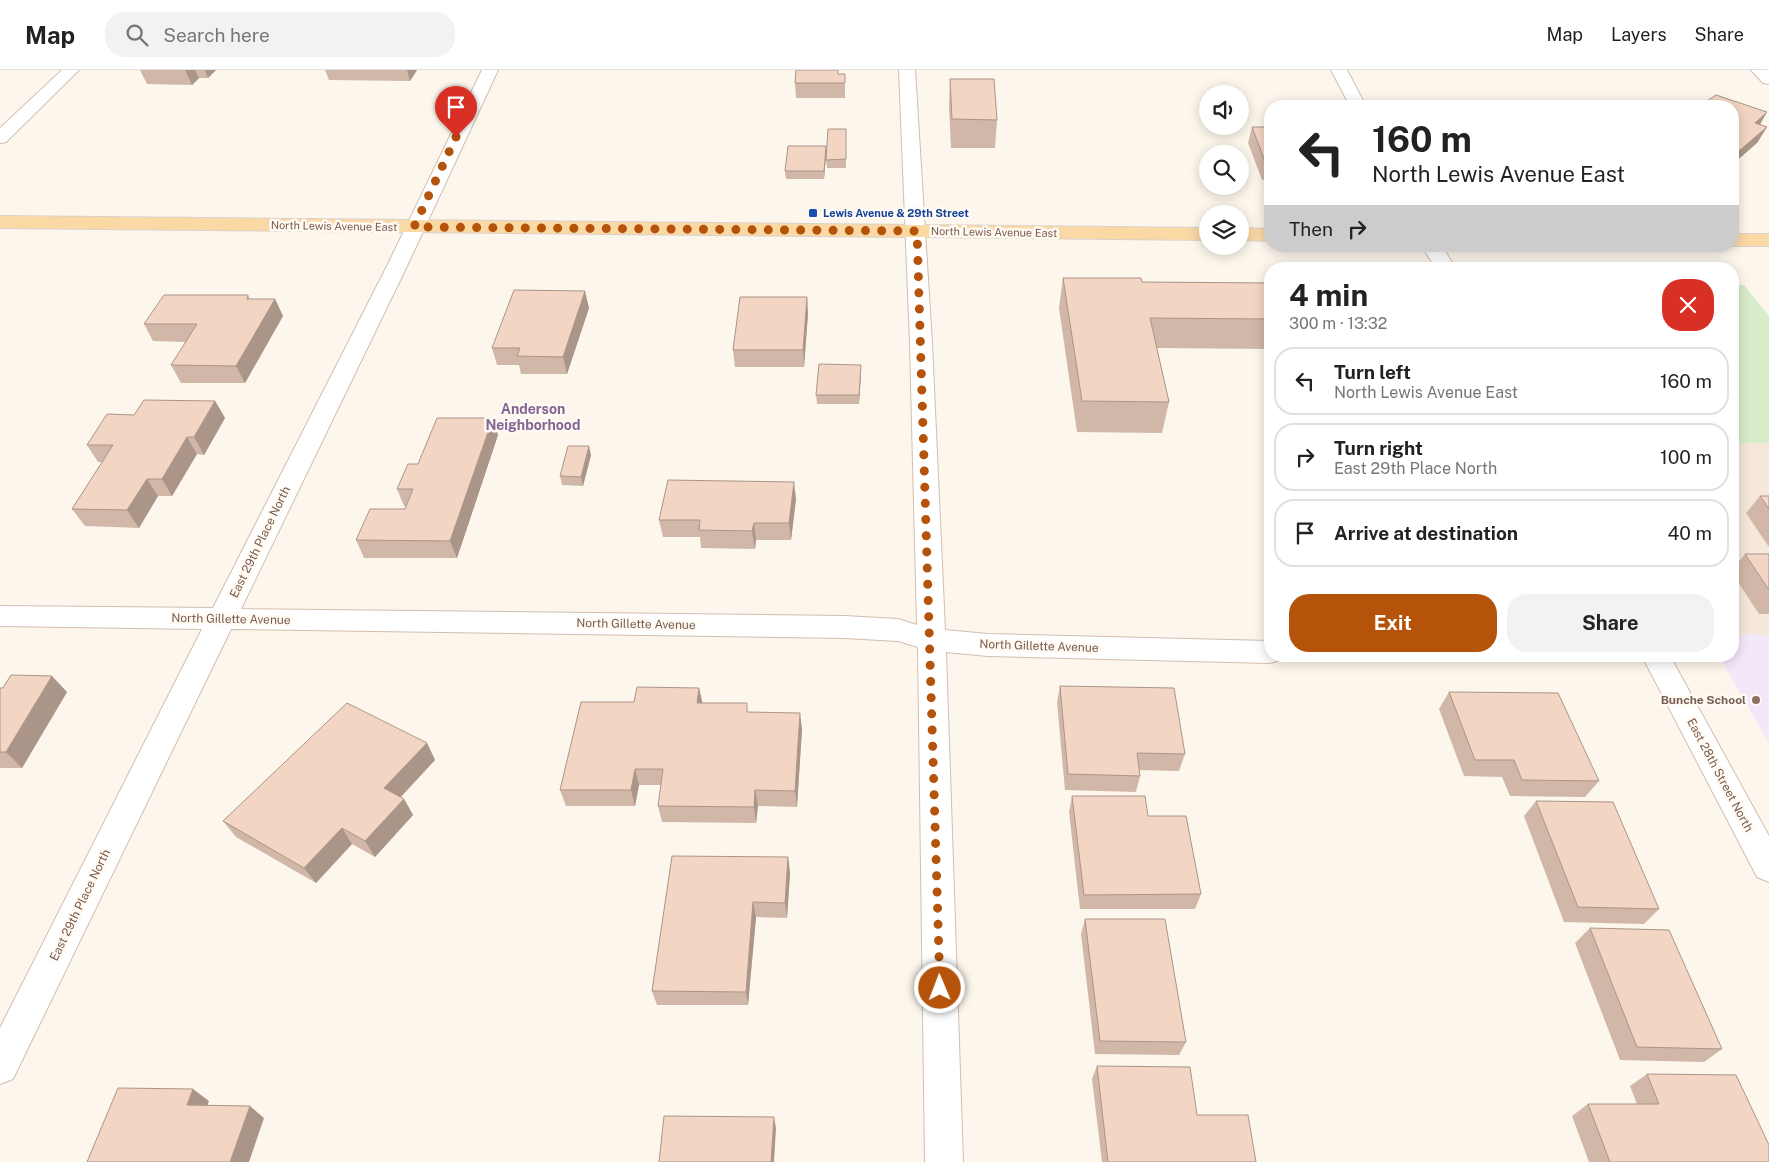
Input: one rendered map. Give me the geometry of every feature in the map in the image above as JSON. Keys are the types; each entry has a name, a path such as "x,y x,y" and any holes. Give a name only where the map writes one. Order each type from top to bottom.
{"main road":[{"name":"North Lewis Avenue East","path":"0,222 1199,234"},
{"path":"1249,234 1264,235"},
{"path":"1739,240 1769,240"}],"street":[{"path":"0,138 71,70"},
{"name":"East 29th Place North","path":"0,1066 222,619 490,70"},
{"path":"907,70 917,231 931,640 944,1162"},
{"path":"1339,70 1355,100"},
{"path":"1760,70 1769,79"},
{"name":"North Gillette Avenue","path":"0,616 844,627 898,630 931,640 998,645 1264,652"},
{"name":"East 28th Street North","path":"1659,662 1769,867"}],"shaded area":[{"path":"1739,443 1769,443 1769,635 1739,634"},
{"name":"Bunche School","path":"1739,634 1769,635 1769,743 1722,662 1739,662"}],"green space":[{"path":"1739,285 1744,285 1769,316 1769,443 1739,443"}],"building":[{"path":"796,70 838,70 838,74 845,74 845,83 795,83"},
{"path":"950,79 994,79 997,120 952,119"},
{"path":"1716,95 1731,100 1708,100"},
{"path":"1739,103 1767,112 1755,123 1767,127 1739,151"},
{"path":"1252,127 1264,127 1264,159"},
{"path":"828,129 846,129 846,159 826,160"},
{"path":"788,146 826,146 824,171 785,171"},
{"path":"1063,278 1141,278 1142,282 1264,283 1264,319 1150,318 1169,402 1082,401"},
{"path":"514,290 585,291 563,357 517,356 520,348 492,348"},
{"path":"164,295 248,295 247,299 275,299 236,366 171,365 197,324 144,324"},
{"path":"740,297 807,297 803,350 733,350"},
{"path":"819,364 861,365 859,395 816,395"},
{"path":"144,400 215,401 194,437 187,437 162,479 147,479 127,510 72,509 113,445 87,445 107,414 134,415"},
{"path":"437,418 493,418 450,541 356,540 370,509 405,509 413,489 397,489 408,464 418,464"},
{"path":"568,446 589,446 581,477 560,476"},
{"path":"668,480 794,482 789,523 754,523 752,531 699,530 700,520 659,520"},
{"path":"1760,496 1769,496 1769,509"},
{"path":"1745,554 1769,554 1769,590"},
{"path":"11,675 52,676 6,752 0,752 0,688 3,688"},
{"path":"1060,686 1174,688 1185,754 1137,753 1140,776 1068,774"},
{"path":"637,687 699,688 697,703 747,703 747,712 800,713 795,791 755,790 754,807 658,806 663,769 635,769 631,790 560,790 581,702 634,702"},
{"path":"1449,692 1558,693 1599,781 1522,780 1514,760 1475,760"},
{"path":"347,703 427,743 384,788 404,799 365,841 342,828 304,868 223,821"},
{"path":"1072,796 1145,796 1148,816 1186,816 1201,894 1084,895"},
{"path":"1536,801 1613,802 1659,909 1578,907"},
{"path":"672,856 788,857 785,903 753,902 746,992 652,991"},
{"path":"1085,919 1165,919 1186,1042 1100,1041"},
{"path":"1590,928 1669,930 1722,1049 1637,1047"},
{"path":"1097,1066 1190,1067 1197,1115 1248,1115 1256,1162 1108,1162"},
{"path":"1647,1074 1736,1075 1769,1145 1769,1162 1610,1162 1588,1104 1659,1104"},
{"path":"118,1088 193,1089 187,1105 250,1106 230,1162 87,1162"},
{"path":"664,1116 774,1117 771,1162 659,1162"}],"place":[{"name":"Lewis Avenue & 29th Street","path":"813,213"},
{"name":"Bunche School","path":"1756,700"}],"district":[{"name":"Anderson Neighborhood","path":"533,418"}],"route":[{"path":"456,137 414,227 917,231 931,640 940,988"}]}
